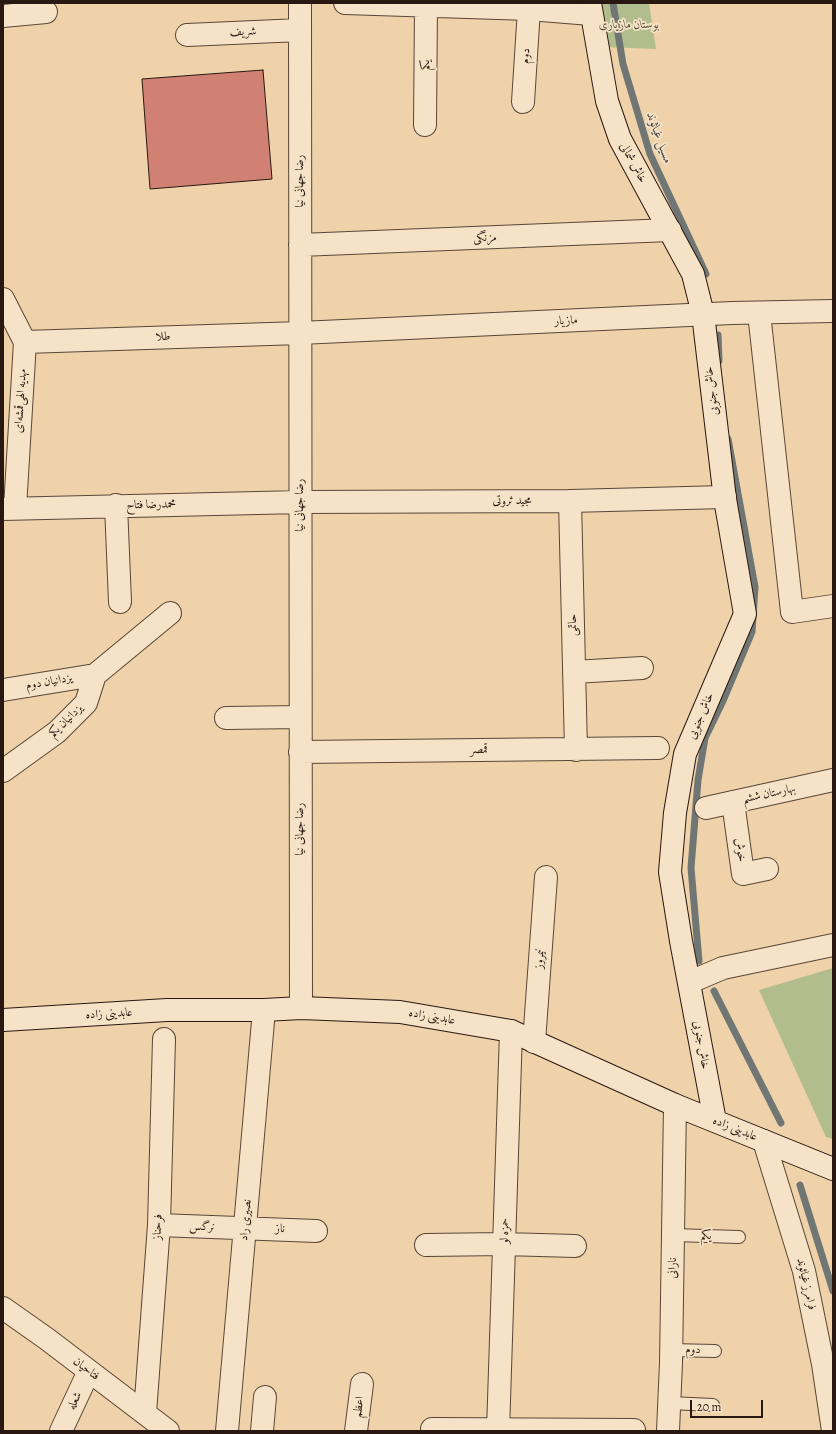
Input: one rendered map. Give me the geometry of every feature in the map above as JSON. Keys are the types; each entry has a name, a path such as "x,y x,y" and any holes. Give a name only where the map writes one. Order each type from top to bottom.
{"street":[{"name":"رضا جهانی نیا","path":"300,3 300,1008"},
{"path":"345,3 426,6 484,5 529,9 590,9"},
{"name":"یکم","path":"425,125 426,6"},
{"name":"دوم","path":"523,102 529,9"},
{"name":"خاش شمالی","path":"590,9 607,101 620,139 693,274 703,314"},
{"path":"3,16 46,12"},
{"name":"شریف","path":"187,35 300,30"},
{"name":"مزنگی","path":"300,245 670,230"},
{"path":"3,299 25,342"},
{"name":"مازیار","path":"300,333 703,314 833,311"},
{"path":"759,313 792,612 833,606"},
{"name":"خاش جنوبی","path":"703,314 725,497 745,614 685,754 675,813 670,872 681,941 690,982 715,1121"},
{"name":"طلا","path":"25,342 300,333"},
{"name":"مهدیه الهی‌قمشه‌ای","path":"9,508 25,342"},
{"name":"مجید ثروتی","path":"300,502 570,501 725,497"},
{"name":"حاتمی","path":"570,501 576,750"},
{"name":"محمدرضا فتاح","path":"9,508 300,502"},
{"path":"116,505 120,602"},
{"path":"95,675 170,613"},
{"path":"574,672 642,668"},
{"name":"یزدانیان دوم","path":"3,690 95,675"},
{"name":"یزدانیان یکم","path":"3,771 57,732 86,702 95,675"},
{"path":"226,718 300,717"},
{"name":"قمصر","path":"300,752 658,748"},
{"name":"بهارستان ششم","path":"706,808 833,780"},
{"name":"خوش","path":"733,802 743,874 767,870"},
{"name":"نیمروز","path":"534,1042 546,877"},
{"path":"690,982 723,968 833,944"},
{"name":"عابدینی زاده","path":"3,1020 167,1010 264,1010 300,1008 400,1012 511,1031 675,1105 833,1169"},
{"name":"نصیری راد","path":"227,1431 264,1010"},
{"name":"حمزه لو","path":"498,1430 511,1031"},
{"name":"فرحناز","path":"145,1413 159,1225 164,1039"},
{"name":"نارانی","path":"668,1431 670,1403 675,1105"},
{"name":"فرامرز غیاثوند","path":"764,1141 804,1271 823,1364 833,1431"},
{"name":"نرگس","path":"159,1225 245,1228"},
{"name":"ناز","path":"245,1228 316,1231"},
{"path":"426,1245 504,1244 575,1246"},
{"name":"فتاحیان","path":"3,1308 168,1431"},
{"name":"شعله","path":"61,1431 89,1371"},
{"name":"اعظم","path":"356,1431 362,1384"},
{"path":"262,1431 265,1397"},
{"path":"432,1429 634,1430"}],"lane":[{"name":"یکم","path":"673,1235 740,1237"},
{"name":"دوم","path":"671,1350 715,1351"},
{"path":"670,1403 713,1405"}],"green space":[{"name":"بوستان مازیاری","path":"600,3 649,3 656,49 605,47"},
{"path":"833,968 833,1139 826,1137 759,990"}],"building":[{"path":"263,70 272,179 150,189 142,79"}],"waterway":[{"name":"مسیل غیاثوند","path":"613,3 623,64 650,154 706,274"},
{"path":"718,335 719,361"},
{"path":"699,961 691,868 698,780 705,738 723,701 752,632 755,587 728,439"},
{"path":"714,991 781,1123"},
{"path":"800,1185 833,1291"}]}
